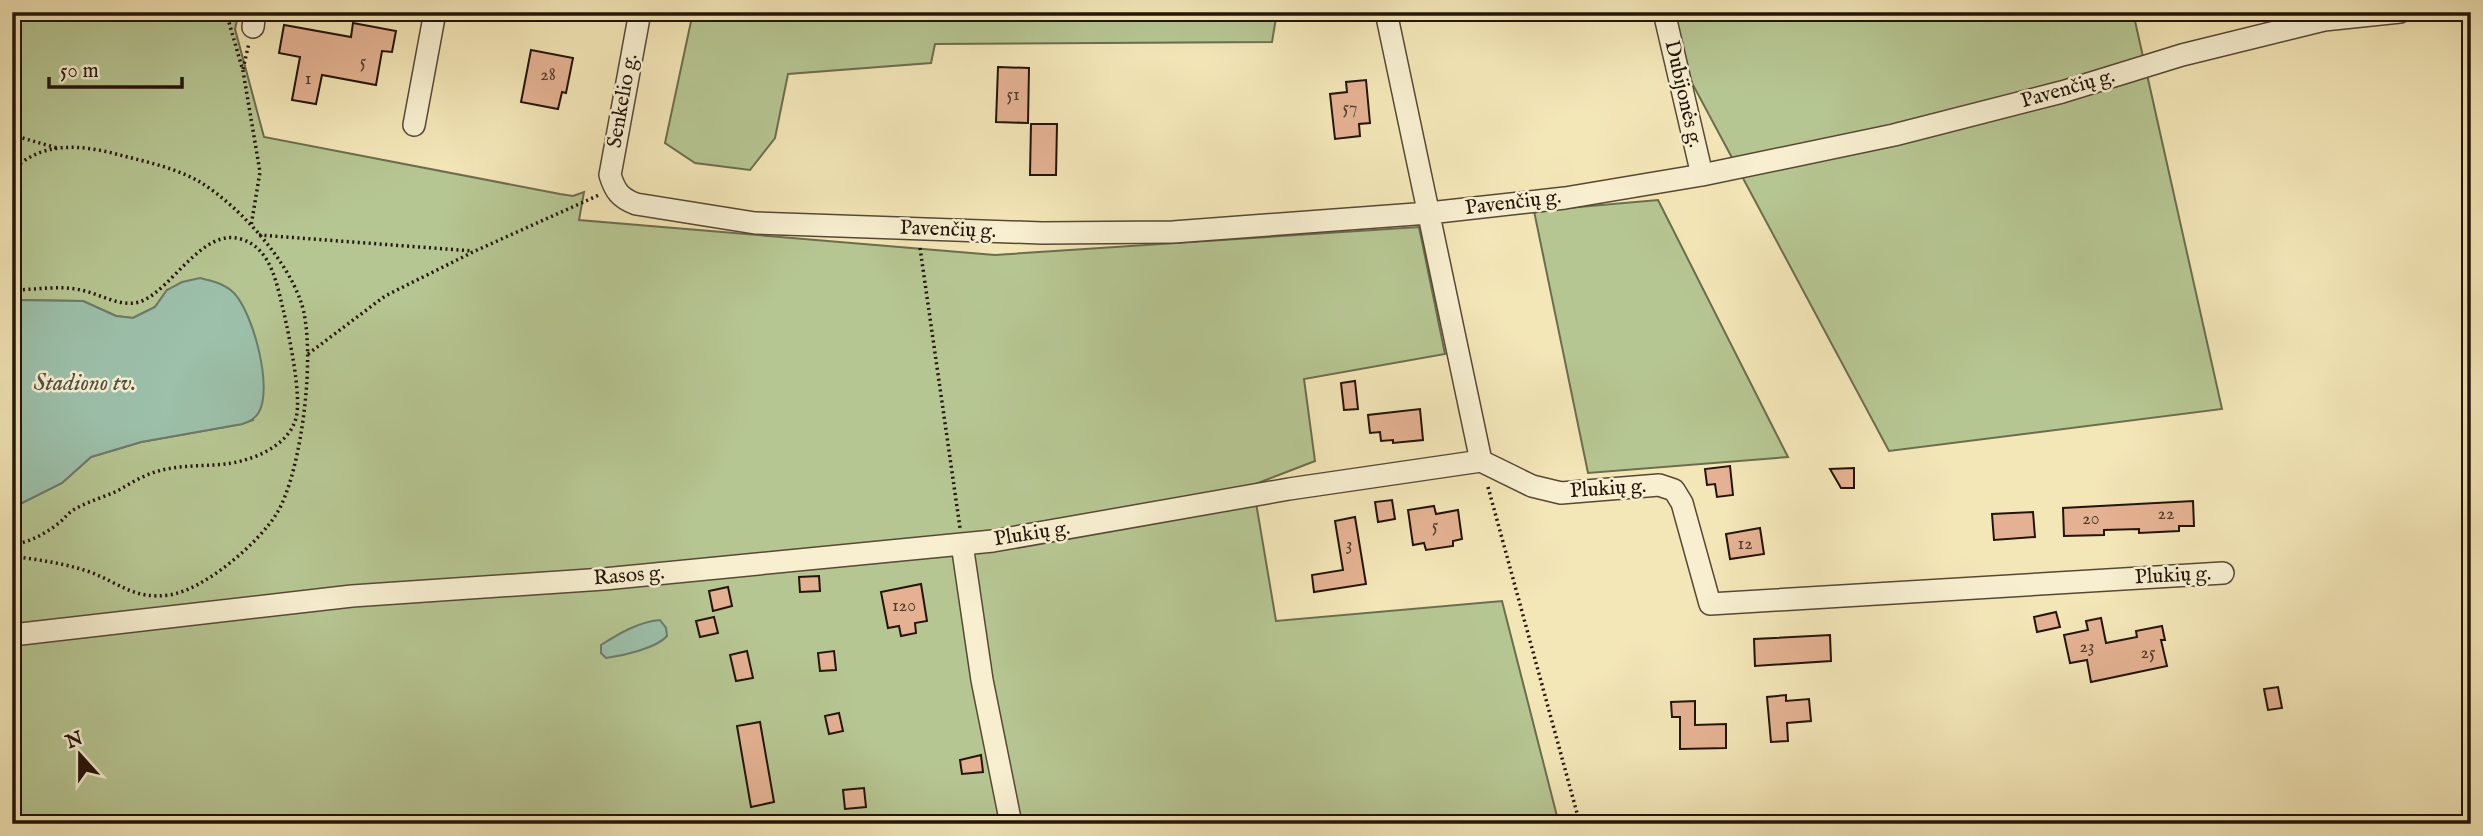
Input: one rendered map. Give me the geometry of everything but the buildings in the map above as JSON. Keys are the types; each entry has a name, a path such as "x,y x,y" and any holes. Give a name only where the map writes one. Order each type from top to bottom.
{"street":[{"path":"414,125 435,12"},
{"name":"Senkelio g.","path":"614,189 610,175 640,12"},
{"path":"1385,12 1481,461"},
{"name":"Dubijonės g.","path":"1664,12 1702,175"},
{"name":"Pavenčių g.","path":"614,189 623,199 636,204 755,223 1042,233 1173,232 1429,213 1565,198 1702,175 1894,135 2062,92 2182,55 2324,20 2400,12"},
{"name":"Plukių g.","path":"962,544 993,541 1289,489 1481,461 1532,486 1560,493 1659,485 1674,490 1682,503 1710,604 2223,573"},
{"path":"962,544 982,680 1011,824"},
{"name":"Rasos g.","path":"12,635 352,596 604,579 962,544"}],"path":[{"path":"226,12 243,71 260,172 251,226"},
{"path":"243,71 254,20"},
{"path":"12,135 58,148"},
{"path":"12,172 25,159 74,145 96,148 167,167 198,181 218,195 251,226 291,281 301,303 309,369 300,436 287,491 277,513 242,553 213,575 170,595 132,593 90,572 12,556"},
{"path":"308,354 384,296 475,251 614,189"},
{"path":"917,229 962,544"},
{"path":"259,235 475,251"},
{"path":"12,290 79,289 125,304 132,303 153,295 203,248 221,240 238,237 253,243 263,252 276,282 294,365 297,416 290,432 275,446 250,459 226,464 174,466 145,475 118,491 74,509 57,524 26,543 12,545"},
{"path":"263,252 269,248"},
{"path":"297,416 303,416"},
{"path":"1481,461 1580,824"}],"shaded area":[{"path":"12,12 239,12 235,29 264,137 560,194 573,196 584,192 579,220 995,255 1419,227 1445,354 1304,379 1315,461 1253,485 1276,621 1502,601 1559,824 12,824 12,508 62,483 91,457 141,442 253,420 167,290 155,307 133,318 116,316 83,301 12,300"},
{"path":"693,12 1277,12 1272,42 935,44 931,63 788,74 775,138 750,170 695,163 665,143"},
{"path":"1654,12 2133,12 2222,409 1889,451"},
{"path":"1658,200 1788,457 1588,473 1534,211"}],"water":[{"name":"Stadiono tv.","path":"200,278 218,283 234,293 248,317 259,351 264,386 259,412 252,420 242,424 141,442 91,457 62,483 12,508 12,300 83,301 116,316 133,318 155,307 167,290 182,282"},
{"path":"660,620 666,628 667,636 656,644 613,657 606,658 601,653 601,645 622,632"}]}
